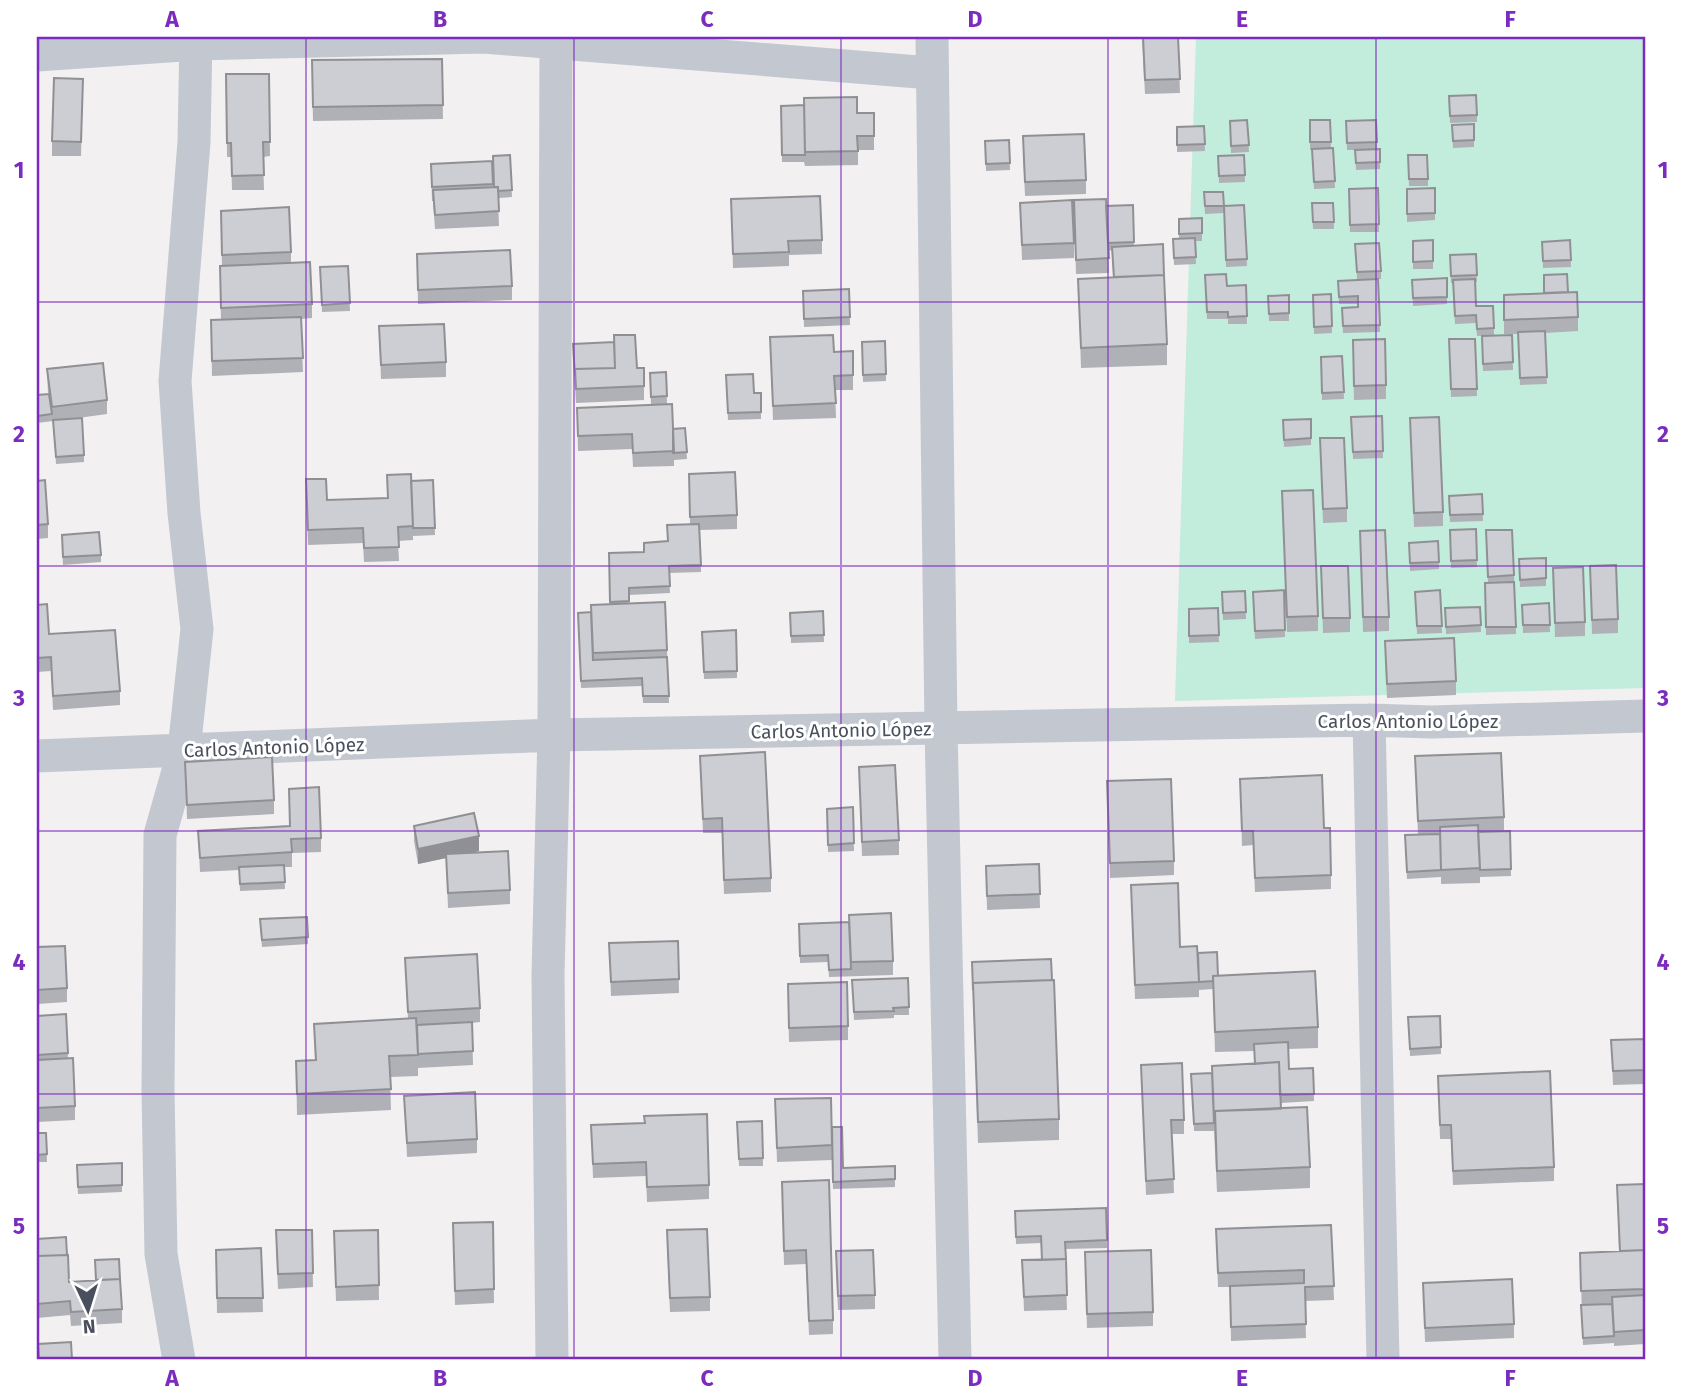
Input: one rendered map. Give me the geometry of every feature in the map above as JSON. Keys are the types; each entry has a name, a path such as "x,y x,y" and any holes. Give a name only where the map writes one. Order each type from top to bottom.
{"street":[{"path":"37,55 196,40 484,37 556,40 931,73"},
{"path":"932,37 941,728 955,1360"},
{"path":"179,1360 161,1254 158,1090 160,835 184,750 197,629 184,513 175,381 194,142 196,40"},
{"path":"552,1360 548,975 554,735 556,40"},
{"name":"Carlos Antonio López","path":"37,756 554,735 1369,720 1432,722 1645,716"},
{"path":"1369,720 1383,1360"}],"green space":[{"path":"1196,37 1645,37 1645,688 1175,701"}],"building":[{"path":"1143,37 1178,37 1180,79 1145,80"},
{"path":"442,59 443,105 313,107 312,60"},
{"path":"226,74 269,74 270,142 263,142 264,175 232,176 231,143 227,143"},
{"path":"54,78 83,79 81,142 52,141"},
{"path":"1476,95 1477,115 1450,116 1449,96"},
{"path":"857,97 857,113 874,113 874,136 857,136 858,151 805,152 804,98"},
{"path":"804,105 805,155 782,155 781,106"},
{"path":"1247,120 1249,145 1231,146 1230,121"},
{"path":"1310,120 1330,120 1331,142 1310,142"},
{"path":"1376,120 1377,142 1347,143 1346,121"},
{"path":"1474,124 1474,140 1453,141 1452,125"},
{"path":"1204,126 1205,144 1177,145 1177,127"},
{"path":"1084,134 1086,180 1025,182 1023,136"},
{"path":"1009,140 1010,163 986,164 985,141"},
{"path":"1333,148 1335,181 1314,182 1312,149"},
{"path":"1380,149 1380,162 1356,163 1355,150"},
{"path":"510,155 512,190 498,191 498,187 494,187 493,156"},
{"path":"1244,155 1245,175 1219,176 1218,156"},
{"path":"1408,155 1427,155 1428,179 1409,179"},
{"path":"492,161 493,184 432,187 431,164"},
{"path":"498,187 499,211 435,215 433,190"},
{"path":"1378,188 1379,224 1350,225 1349,189"},
{"path":"1435,188 1435,213 1407,214 1407,189"},
{"path":"1204,192 1223,192 1224,206 1205,206"},
{"path":"820,196 822,240 788,241 789,252 733,254 731,199"},
{"path":"1106,199 1109,258 1076,260 1074,200"},
{"path":"1072,200 1074,243 1022,245 1020,203"},
{"path":"1312,203 1333,203 1334,222 1313,222"},
{"path":"1133,205 1134,242 1108,243 1106,206"},
{"path":"1244,205 1247,259 1226,260 1224,206"},
{"path":"289,207 291,252 222,255 221,211"},
{"path":"1202,218 1202,233 1179,234 1179,219"},
{"path":"1195,238 1196,257 1174,258 1173,239"},
{"path":"1433,240 1433,261 1413,262 1413,241"},
{"path":"1570,240 1571,260 1543,261 1542,242"},
{"path":"1379,243 1381,271 1357,272 1355,244"},
{"path":"1163,244 1164,275 1114,277 1112,247"},
{"path":"510,250 512,286 418,290 417,254"},
{"path":"1476,254 1477,275 1451,276 1450,255"},
{"path":"310,262 312,304 221,308 220,266"},
{"path":"348,266 350,303 322,305 320,267"},
{"path":"1226,274 1227,286 1246,285 1247,316 1228,317 1228,312 1207,312 1205,275"},
{"path":"1567,274 1568,292 1544,293 1544,275"},
{"path":"1164,275 1167,344 1081,348 1078,279"},
{"path":"1447,278 1447,297 1413,298 1412,280"},
{"path":"1378,279 1380,325 1343,326 1342,308 1358,307 1358,296 1339,297 1338,281"},
{"path":"1475,279 1476,306 1493,306 1494,328 1477,329 1476,315 1455,316 1453,280"},
{"path":"849,289 850,317 804,319 803,291"},
{"path":"1577,292 1578,317 1504,320 1504,295"},
{"path":"1331,294 1332,326 1314,327 1313,295"},
{"path":"1289,295 1289,313 1269,314 1268,296"},
{"path":"301,317 303,358 212,361 211,320"},
{"path":"444,324 446,362 381,365 379,326"},
{"path":"1545,331 1547,377 1520,378 1518,332"},
{"path":"614,335 635,335 637,368 644,368 644,386 576,389 575,369 615,368"},
{"path":"833,335 834,352 853,351 853,375 834,376 836,403 773,406 770,337"},
{"path":"1512,335 1513,362 1483,364 1482,336"},
{"path":"1385,339 1386,385 1354,386 1353,340"},
{"path":"1449,339 1475,339 1477,389 1451,389"},
{"path":"885,341 886,374 863,375 862,342"},
{"path":"614,342 615,368 575,369 575,376 573,344"},
{"path":"1342,356 1344,392 1322,393 1321,357"},
{"path":"103,363 107,400 52,407 47,369"},
{"path":"666,372 667,396 651,397 650,373"},
{"path":"753,374 754,393 761,393 761,412 728,413 726,375"},
{"path":"49,394 52,414 37,416 37,395"},
{"path":"672,404 674,451 633,453 632,434 578,436 577,408"},
{"path":"1382,416 1383,451 1353,452 1351,417"},
{"path":"1439,417 1443,512 1414,513 1410,418"},
{"path":"82,418 84,455 56,457 53,420"},
{"path":"1311,419 1311,438 1284,440 1283,420"},
{"path":"685,428 687,452 673,453 673,429"},
{"path":"1320,438 1344,438 1347,508 1323,509"},
{"path":"735,472 737,515 690,517 689,474"},
{"path":"411,474 413,526 398,527 399,547 364,548 363,528 308,530 306,479 326,479 327,500 388,498 387,475"},
{"path":"45,480 48,524 37,525 37,481"},
{"path":"433,480 435,528 413,528 411,481"},
{"path":"1313,490 1318,616 1287,617 1282,491"},
{"path":"1482,494 1483,514 1450,515 1449,496"},
{"path":"699,524 701,565 669,566 670,586 629,588 629,601 610,602 609,553 644,552 644,543 668,541 667,525"},
{"path":"1476,529 1477,560 1451,561 1450,530"},
{"path":"1385,530 1389,617 1363,617 1360,531"},
{"path":"1486,530 1512,530 1514,575 1488,577"},
{"path":"99,532 101,555 63,557 62,535"},
{"path":"1438,541 1439,562 1410,563 1409,543"},
{"path":"1546,558 1546,578 1520,580 1519,559"},
{"path":"1616,565 1618,619 1592,620 1590,566"},
{"path":"1321,566 1348,566 1350,618 1323,618"},
{"path":"1583,567 1585,622 1555,623 1553,568"},
{"path":"1514,582 1516,627 1486,627 1485,583"},
{"path":"1284,590 1285,630 1255,631 1253,592"},
{"path":"1440,590 1442,626 1417,626 1415,592"},
{"path":"1245,591 1246,612 1223,613 1222,592"},
{"path":"665,602 667,650 593,653 591,605"},
{"path":"1549,603 1550,625 1523,625 1522,605"},
{"path":"47,604 49,634 115,630 120,691 53,696 51,657 37,658 37,605"},
{"path":"1480,607 1481,625 1446,627 1445,608"},
{"path":"1218,608 1219,635 1189,636 1189,609"},
{"path":"823,611 824,635 791,636 790,613"},
{"path":"591,612 593,660 667,657 669,696 643,696 642,678 581,681 578,613"},
{"path":"736,630 737,671 704,672 702,632"},
{"path":"1454,638 1456,681 1387,684 1385,641"},
{"path":"765,752 771,878 724,880 722,818 703,819 700,756"},
{"path":"1501,753 1504,817 1418,821 1415,756"},
{"path":"272,757 274,800 187,805 185,762"},
{"path":"895,765 899,840 862,842 859,767"},
{"path":"1322,775 1324,828 1330,828 1331,875 1255,878 1253,831 1242,831 1240,779"},
{"path":"1171,779 1174,861 1110,863 1107,781"},
{"path":"319,787 321,838 291,839 292,852 200,858 198,831 290,826 289,789"},
{"path":"853,807 854,843 828,845 827,809"},
{"path":"474,813 479,836 418,849 414,826"},
{"path":"1478,825 1480,868 1441,870 1440,827"},
{"path":"1510,831 1511,869 1480,870 1478,832"},
{"path":"1440,834 1441,870 1407,872 1405,835"},
{"path":"508,851 510,890 448,893 446,854"},
{"path":"1039,864 1040,894 987,896 986,866"},
{"path":"284,865 285,882 240,884 239,867"},
{"path":"1178,883 1180,947 1197,946 1199,982 1135,985 1131,885"},
{"path":"891,913 893,961 851,962 849,915"},
{"path":"307,917 308,937 262,940 260,919"},
{"path":"849,922 851,969 829,970 828,955 800,956 799,924"},
{"path":"678,941 679,979 611,982 609,943"},
{"path":"65,946 67,988 37,990 37,947"},
{"path":"1217,952 1218,976 1213,976 1213,981 1199,982 1198,953"},
{"path":"477,954 480,1008 408,1012 405,958"},
{"path":"1051,959 1052,980 973,983 973,990 972,962"},
{"path":"1315,971 1318,1027 1215,1032 1213,976"},
{"path":"908,978 909,1007 893,1008 894,1011 854,1012 852,980"},
{"path":"1054,980 1059,1119 978,1122 973,983"},
{"path":"847,982 848,1026 789,1028 788,984"},
{"path":"66,1014 68,1053 37,1055 37,1016"},
{"path":"1440,1016 1441,1047 1410,1049 1408,1017"},
{"path":"416,1018 418,1055 389,1056 391,1089 297,1094 296,1061 316,1060 314,1024"},
{"path":"472,1022 473,1051 418,1054 417,1025"},
{"path":"1645,1039 1645,1070 1613,1071 1611,1040"},
{"path":"1288,1042 1289,1069 1313,1068 1314,1094 1280,1095 1279,1062 1255,1064 1254,1044"},
{"path":"73,1058 75,1106 37,1108 37,1060"},
{"path":"1279,1062 1281,1109 1215,1111 1214,1118 1212,1066"},
{"path":"1182,1063 1184,1120 1171,1120 1174,1179 1146,1181 1141,1065"},
{"path":"1550,1071 1554,1167 1453,1171 1451,1125 1440,1125 1438,1076"},
{"path":"1212,1073 1214,1123 1194,1124 1191,1074"},
{"path":"475,1092 477,1139 407,1143 404,1096"},
{"path":"831,1098 832,1145 777,1148 775,1099"},
{"path":"1307,1107 1310,1167 1217,1171 1215,1111"},
{"path":"707,1114 709,1185 647,1187 646,1162 593,1164 591,1125 645,1123 644,1116"},
{"path":"762,1121 763,1158 739,1159 737,1122"},
{"path":"832,1127 842,1127 843,1168 895,1166 895,1179 833,1182"},
{"path":"37,1133 46,1133 47,1154 37,1155"},
{"path":"122,1163 122,1185 78,1187 77,1165"},
{"path":"829,1180 833,1320 809,1321 806,1250 784,1251 782,1182"},
{"path":"1645,1184 1645,1250 1620,1251 1617,1185"},
{"path":"1106,1208 1107,1240 1065,1242 1066,1259 1042,1260 1041,1236 1016,1237 1015,1211"},
{"path":"493,1222 494,1289 455,1291 453,1223"},
{"path":"1331,1225 1334,1286 1305,1287 1306,1324 1231,1327 1230,1286 1304,1283 1304,1270 1218,1273 1216,1229"},
{"path":"707,1229 710,1297 670,1298 667,1230"},
{"path":"276,1230 312,1230 313,1273 278,1274"},
{"path":"378,1230 379,1285 336,1287 334,1231"},
{"path":"66,1237 67,1255 37,1256 37,1239"},
{"path":"261,1248 263,1298 217,1298 216,1250"},
{"path":"873,1250 875,1295 838,1296 836,1251"},
{"path":"1151,1250 1153,1312 1087,1314 1085,1252"},
{"path":"1645,1250 1645,1289 1581,1291 1580,1253"},
{"path":"68,1255 69,1282 120,1279 122,1309 71,1312 70,1301 37,1304 37,1256"},
{"path":"119,1259 120,1279 96,1280 95,1260"},
{"path":"1066,1259 1067,1295 1024,1297 1022,1260"},
{"path":"1512,1279 1514,1324 1425,1328 1423,1283"},
{"path":"1645,1295 1645,1330 1614,1332 1612,1297"},
{"path":"1612,1304 1614,1336 1583,1338 1581,1305"},
{"path":"71,1342 72,1360 39,1360 38,1344"}]}
